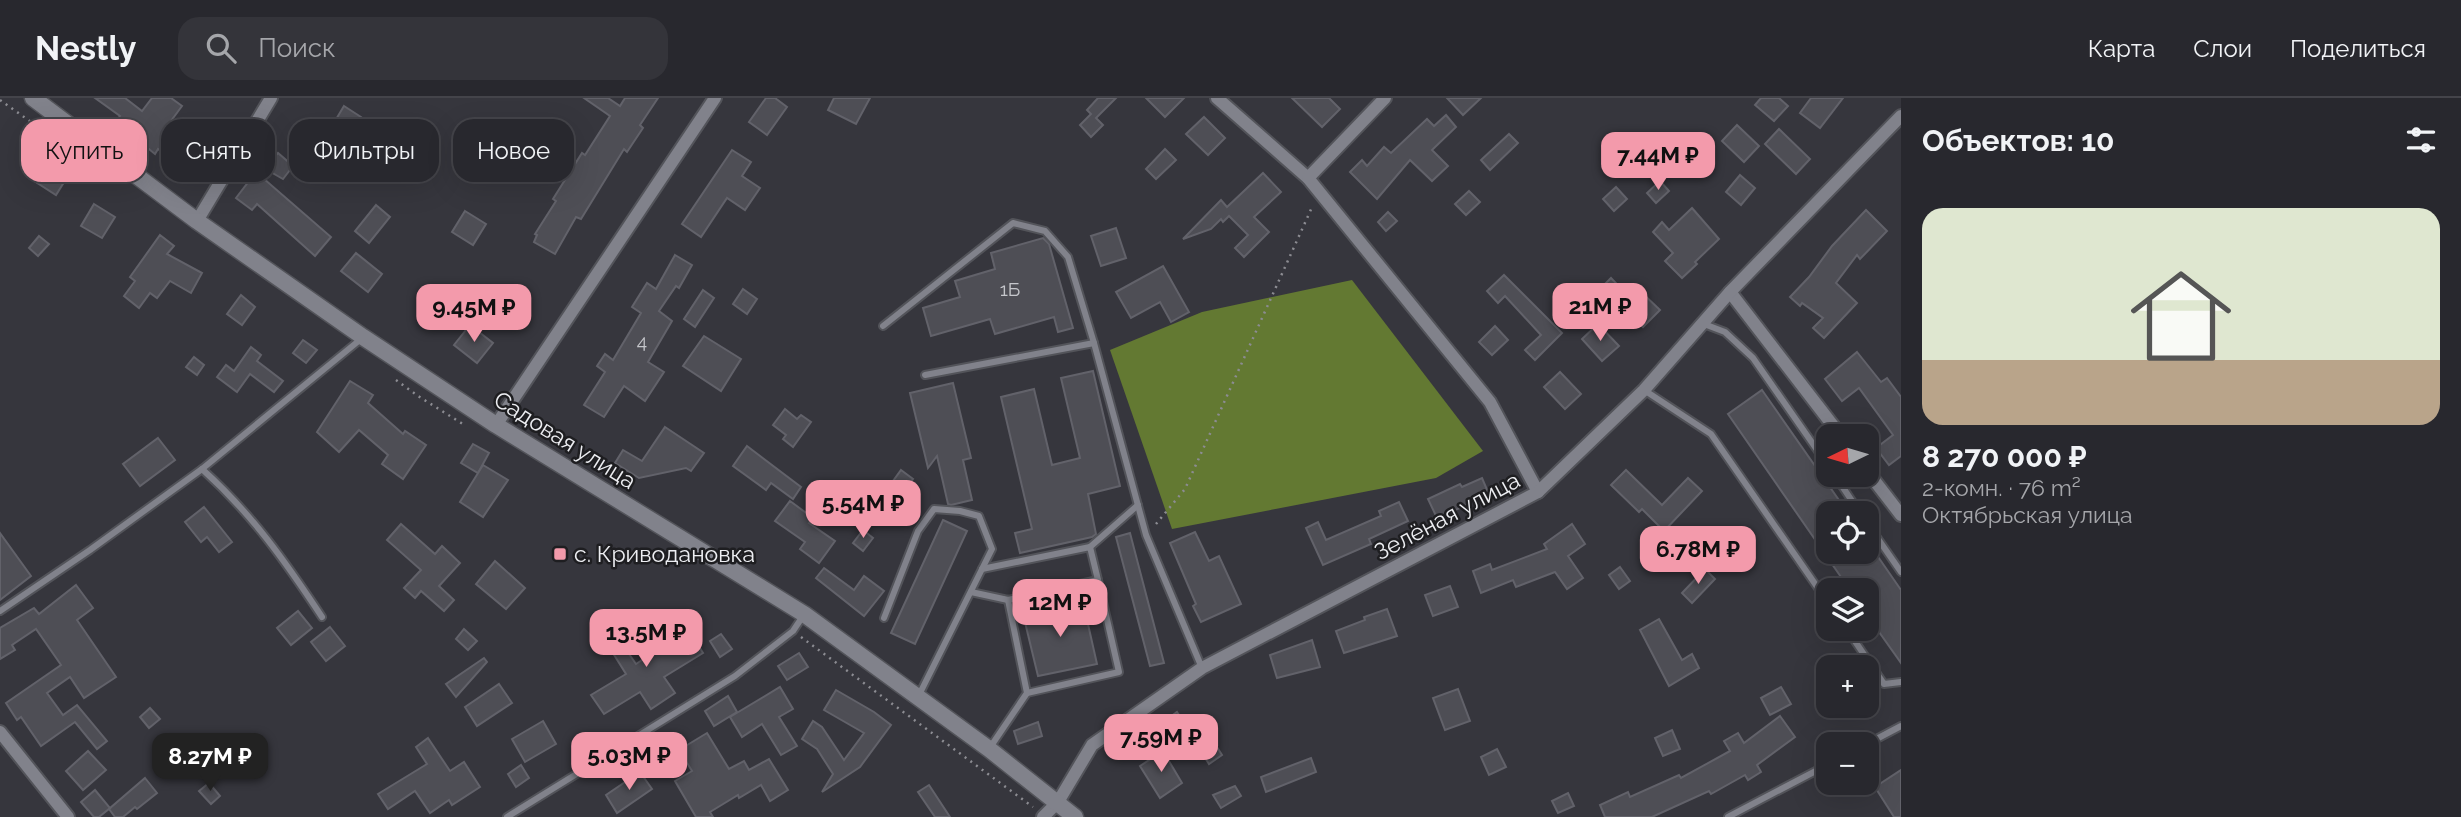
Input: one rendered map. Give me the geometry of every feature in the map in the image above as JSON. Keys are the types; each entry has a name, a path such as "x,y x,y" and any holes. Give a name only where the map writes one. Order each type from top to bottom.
{"street":[{"name":"Садовая улица","path":"33,98 197,221 363,337 496,425 804,614 989,749 1075,817"},
{"path":"197,221 271,98"},
{"path":"496,425 715,98"},
{"path":"1217,98 1308,178 1321,193 1490,402 1538,492"},
{"path":"1308,178 1385,98"},
{"name":"Зелёная улица","path":"1044,816 1058,802 1092,745 1202,668 1538,492 1644,390 1730,292 1901,116"},
{"path":"1730,292 1832,424"},
{"path":"1879,486 1901,514"},
{"path":"0,732 68,817"}],"lane":[{"path":"883,326 1013,223 1045,232 1068,257 1146,535 1202,668"},
{"path":"1702,323 1725,332 1753,358 1816,448"},
{"path":"0,611 202,469 363,337"},
{"path":"925,375 1094,342"},
{"path":"1644,390 1712,434 1816,585"},
{"path":"202,469 233,498 279,552 322,617"},
{"path":"982,569 1090,547 1138,505"},
{"path":"884,618 918,531 934,509 979,516 992,549 918,697"},
{"path":"1879,540 1901,572"},
{"path":"989,749 1027,694 1119,672 1090,547"},
{"path":"971,592 1007,600 1098,580"},
{"path":"1007,600 1027,694"},
{"path":"507,817 736,676 793,631 804,614"},
{"path":"1855,641 1884,684 1901,682"},
{"path":"1879,738 1901,726"},
{"path":"1728,817 1816,771"}],"path":[{"path":"1146,535 1185,489 1308,212 1321,193"},
{"path":"793,631 1044,816"}],"green space":[{"path":"1352,280 1483,451 1436,478 1172,529 1110,350 1202,312"}],"building":[{"path":"95,98 125,98 142,111 152,98 171,98 182,106 172,119 161,119 161,151 158,149 155,154 147,147 147,119 118,119 120,116"},
{"path":"584,98 608,98 620,106 625,98 658,98 640,125 643,128 627,152 624,149 581,219 576,217 555,254 534,242 537,235 535,234 556,201 553,199 564,182 574,182 574,166 582,153 585,155 610,116"},
{"path":"766,98 775,98 787,107 767,135 749,122"},
{"path":"834,98 870,98 856,124 828,110"},
{"path":"1098,98 1116,98 1096,118 1103,125 1091,137 1080,125 1091,114 1087,110"},
{"path":"1146,98 1184,98 1165,117"},
{"path":"1292,98 1329,98 1340,109 1322,127"},
{"path":"1447,98 1481,98 1463,115"},
{"path":"1761,98 1779,98 1788,106 1774,121 1755,105"},
{"path":"1811,98 1843,98 1820,128 1800,113"},
{"path":"344,106 361,117 360,119 336,119"},
{"path":"1446,115 1456,127 1432,150 1448,166 1432,181 1410,160 1377,199 1350,172 1362,160 1367,166 1384,147 1391,153 1427,119 1434,126"},
{"path":"1204,117 1225,138 1208,155 1186,134"},
{"path":"1737,125 1759,146 1744,162 1722,141"},
{"path":"1779,129 1810,159 1796,174 1765,144"},
{"path":"1509,134 1518,143 1490,170 1481,160"},
{"path":"1165,149 1176,160 1156,179 1146,169"},
{"path":"732,150 751,162 742,176 760,188 745,210 727,198 701,237 682,224"},
{"path":"278,153 289,163 289,171 283,179 275,174 275,156"},
{"path":"1263,173 1281,192 1254,217 1269,232 1244,257 1235,248 1248,235 1229,216 1223,222 1221,219 1211,229 1183,239 1221,200 1227,207"},
{"path":"1740,175 1755,188 1741,205 1726,192"},
{"path":"1660,181 1669,191 1656,203 1647,193"},
{"path":"36,182 64,182 56,195"},
{"path":"248,182 268,182 331,237 315,256 257,204 252,210 236,198"},
{"path":"1616,187 1627,199 1614,211 1603,199"},
{"path":"1469,191 1480,202 1466,215 1455,204"},
{"path":"94,204 115,217 102,238 81,226"},
{"path":"376,205 390,217 369,243 355,231"},
{"path":"1692,208 1719,239 1682,278 1665,261 1673,253 1653,232 1662,222 1669,230"},
{"path":"1866,210 1887,231 1860,259 1857,255 1836,283 1857,303 1824,338 1813,328 1823,318 1802,303 1800,306 1790,297"},
{"path":"465,211 486,224 473,245 452,232"},
{"path":"1388,212 1397,221 1386,231 1378,222"},
{"path":"1116,228 1126,258 1101,266 1091,236"},
{"path":"160,235 174,246 167,254 202,273 191,293 170,281 157,298 150,293 139,308 124,296 135,281 130,277"},
{"path":"39,236 49,244 38,256 29,248"},
{"path":"1043,238 1049,244 1073,328 1058,332 1054,317 995,334 990,319 931,336 923,308 960,297 955,281 995,269 991,253"},
{"path":"356,253 382,274 368,292 341,271"},
{"path":"675,255 692,265 679,288 676,286 659,311 672,321 648,362 664,372 645,401 624,386 604,417 584,405 605,372 597,366 605,354 613,360 641,313 632,307 647,283 656,289"},
{"path":"1163,266 1189,312 1171,322 1160,302 1131,318 1116,292"},
{"path":"1504,275 1562,333 1535,360 1525,350 1541,335 1505,296 1498,303 1487,291"},
{"path":"1611,278 1631,299 1639,290 1660,310 1643,327 1602,287"},
{"path":"491,289 517,306 507,322 481,305"},
{"path":"743,289 757,299 747,314 733,304"},
{"path":"703,290 714,298 695,327 684,319"},
{"path":"241,295 255,307 242,325 227,314"},
{"path":"1598,324 1619,346 1602,361 1582,339"},
{"path":"470,325 493,343 477,363 454,345"},
{"path":"1495,326 1508,340 1492,355 1479,342"},
{"path":"704,336 741,359 721,391 683,366"},
{"path":"303,340 317,350 306,363 293,353"},
{"path":"251,347 261,355 257,361 283,381 274,392 250,374 237,392 217,377 226,365 234,371"},
{"path":"1857,352 1881,382 1887,378 1901,397 1901,456 1889,465 1880,453 1880,445 1893,435 1859,388 1842,401 1825,379"},
{"path":"194,357 204,365 197,375 186,367"},
{"path":"1093,371 1120,486 1088,494 1096,534 1092,537 1020,553 1015,533 1032,529 1001,397 1034,389 1052,465 1080,458 1061,378"},
{"path":"1560,372 1581,394 1565,409 1544,387"},
{"path":"350,381 373,395 368,403 403,434 405,431 426,445 403,479 382,464 388,455 359,430 339,452 317,432"},
{"path":"953,383 971,458 963,460 972,500 951,505 948,504 937,456 928,468 910,393"},
{"path":"1762,390 1816,467 1816,487 1830,487 1840,501 1816,501 1816,541 1728,414"},
{"path":"785,409 797,419 801,415 811,422 793,447 783,439 786,435 773,425"},
{"path":"665,427 704,453 691,471 686,468 639,478 615,463 623,450 642,461"},
{"path":"158,438 175,460 140,486 123,464"},
{"path":"473,444 489,453 478,473 461,463"},
{"path":"747,446 801,487 793,499 771,483 766,490 733,466"},
{"path":"483,465 508,480 483,517 460,502"},
{"path":"901,470 913,479 882,521 867,509 876,496 880,499"},
{"path":"1626,470 1662,505 1688,478 1702,491 1664,531 1642,509 1639,512 1611,485"},
{"path":"1482,478 1488,492 1437,518 1428,499 1460,484 1462,487"},
{"path":"790,501 813,518 809,523 835,541 819,563 800,549 805,542 775,521"},
{"path":"1399,502 1408,521 1369,539 1371,544 1323,565 1306,528 1318,522 1326,540 1381,516 1379,511"},
{"path":"204,507 232,542 219,552 207,537 201,542 185,522"},
{"path":"943,520 967,531 915,644 891,633"},
{"path":"401,524 435,554 442,546 460,563 439,586 454,600 444,611 421,591 415,598 404,588 421,570 387,540"},
{"path":"1572,524 1585,544 1568,556 1583,578 1567,589 1555,572 1516,587 1513,580 1481,593 1473,571 1490,564 1492,570 1547,549 1544,544"},
{"path":"863,530 873,538 863,551 853,543"},
{"path":"1195,532 1209,561 1219,556 1241,604 1201,622 1170,543"},
{"path":"0,533 31,576 0,600"},
{"path":"1130,533 1164,663 1150,666 1116,537"},
{"path":"1879,558 1901,590 1901,663 1879,632 1879,578 1842,578 1832,564 1879,564"},
{"path":"495,561 525,588 506,609 476,584"},
{"path":"1620,567 1630,581 1619,589 1609,575"},
{"path":"824,568 854,590 864,576 884,591 864,616 816,578"},
{"path":"1705,569 1715,579 1692,603 1682,593"},
{"path":"76,585 93,608 77,620 116,677 84,698 70,677 47,693 63,715 77,705 107,741 97,749 75,722 41,746 21,717 17,720 6,703 61,665 36,629 12,645 15,650 0,659 0,628 34,608 39,614"},
{"path":"1450,586 1458,607 1433,616 1425,595"},
{"path":"1083,602 1097,664 1038,676 1023,614"},
{"path":"1387,609 1397,636 1344,653 1336,631"},
{"path":"298,611 312,628 291,645 277,628"},
{"path":"1659,619 1682,660 1692,654 1699,668 1669,686 1640,630"},
{"path":"618,622 627,636 620,641 636,664 668,643 665,638 685,625 703,653 664,677 675,693 651,709 640,692 604,714 591,695 626,674 601,634"},
{"path":"330,627 345,646 326,661 311,642"},
{"path":"464,629 477,641 468,650 456,639"},
{"path":"721,634 732,649 720,657 710,641"},
{"path":"1312,640 1320,667 1277,678 1270,655"},
{"path":"799,653 808,667 787,680 778,666"},
{"path":"484,658 487,662 456,697 446,684"},
{"path":"499,684 512,703 477,726 465,707"},
{"path":"780,687 793,709 779,717 797,746 781,755 762,724 742,737 730,717"},
{"path":"1781,687 1791,704 1770,715 1761,698"},
{"path":"1458,689 1470,721 1445,730 1433,698"},
{"path":"836,690 891,725 860,767 822,792 833,774 817,749 802,739 813,721 822,727 844,760 864,733 824,710"},
{"path":"728,696 737,712 714,726 705,711"},
{"path":"150,708 160,719 149,728 140,717"},
{"path":"1177,712 1189,729 1167,745 1155,728"},
{"path":"1780,716 1795,737 1757,765 1761,772 1748,780 1745,775 1711,794 1709,791 1652,817 1605,817 1600,805 1628,792 1630,797 1679,775 1681,778 1730,751 1724,741 1738,733 1744,743"},
{"path":"543,721 556,744 525,762 512,739"},
{"path":"1038,722 1042,736 1018,744 1014,731"},
{"path":"1672,730 1680,749 1663,756 1655,738"},
{"path":"707,733 729,769 744,761 749,770 769,759 788,790 770,801 761,785 710,812 713,817 696,817 675,781 692,771 679,750"},
{"path":"428,738 450,771 464,762 480,787 452,805 449,800 430,813 415,791 388,809 378,794 427,764 416,747"},
{"path":"1215,744 1222,755 1209,764 1202,753"},
{"path":"1497,749 1506,767 1489,775 1481,757"},
{"path":"88,751 106,770 83,790 66,771"},
{"path":"1163,751 1182,783 1160,798 1140,766"},
{"path":"1311,758 1316,772 1266,792 1261,777"},
{"path":"521,765 529,778 516,787 508,774"},
{"path":"1901,770 1901,817 1894,817 1879,793 1879,784"},
{"path":"640,772 652,789 617,813 606,795"},
{"path":"145,778 157,793 123,817 115,817 109,809"},
{"path":"209,783 220,796 211,804 199,791"},
{"path":"929,785 950,817 935,817 918,792"},
{"path":"1235,786 1241,796 1221,808 1213,795"},
{"path":"95,790 110,808 99,817 94,817 81,802"},
{"path":"1568,793 1574,806 1558,813 1552,801"}],"place":[{"name":"с. Криводановка","path":"560,554"}]}
